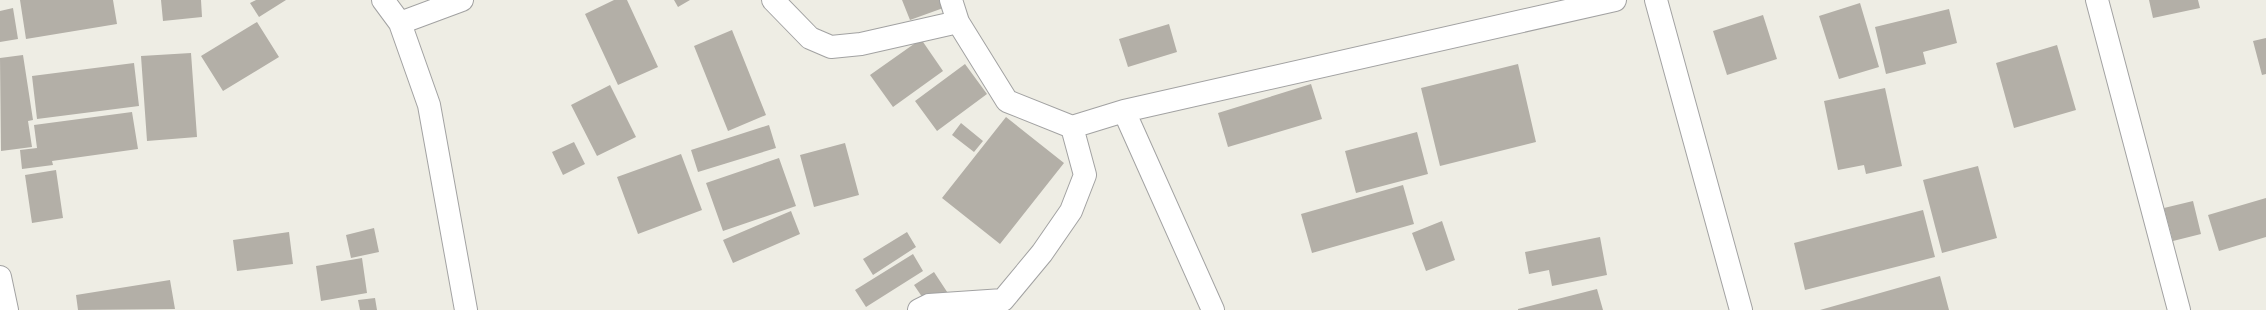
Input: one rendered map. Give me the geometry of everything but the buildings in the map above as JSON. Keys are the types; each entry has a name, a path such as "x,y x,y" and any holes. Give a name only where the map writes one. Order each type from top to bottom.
{"street":[{"path":"383,0 400,23 429,105 466,310"},
{"path":"400,23 462,0"},
{"path":"773,0 810,38 831,47 861,44 958,22"},
{"path":"950,0 958,22 1007,101 1072,127 1124,111 1615,0"},
{"path":"1656,0 1741,310"},
{"path":"2098,0 2179,310"},
{"path":"1124,111 1213,310"},
{"path":"919,310 929,305 1003,300 1042,253 1071,212 1085,175 1072,127"},
{"path":"0,277 4,307"}]}
